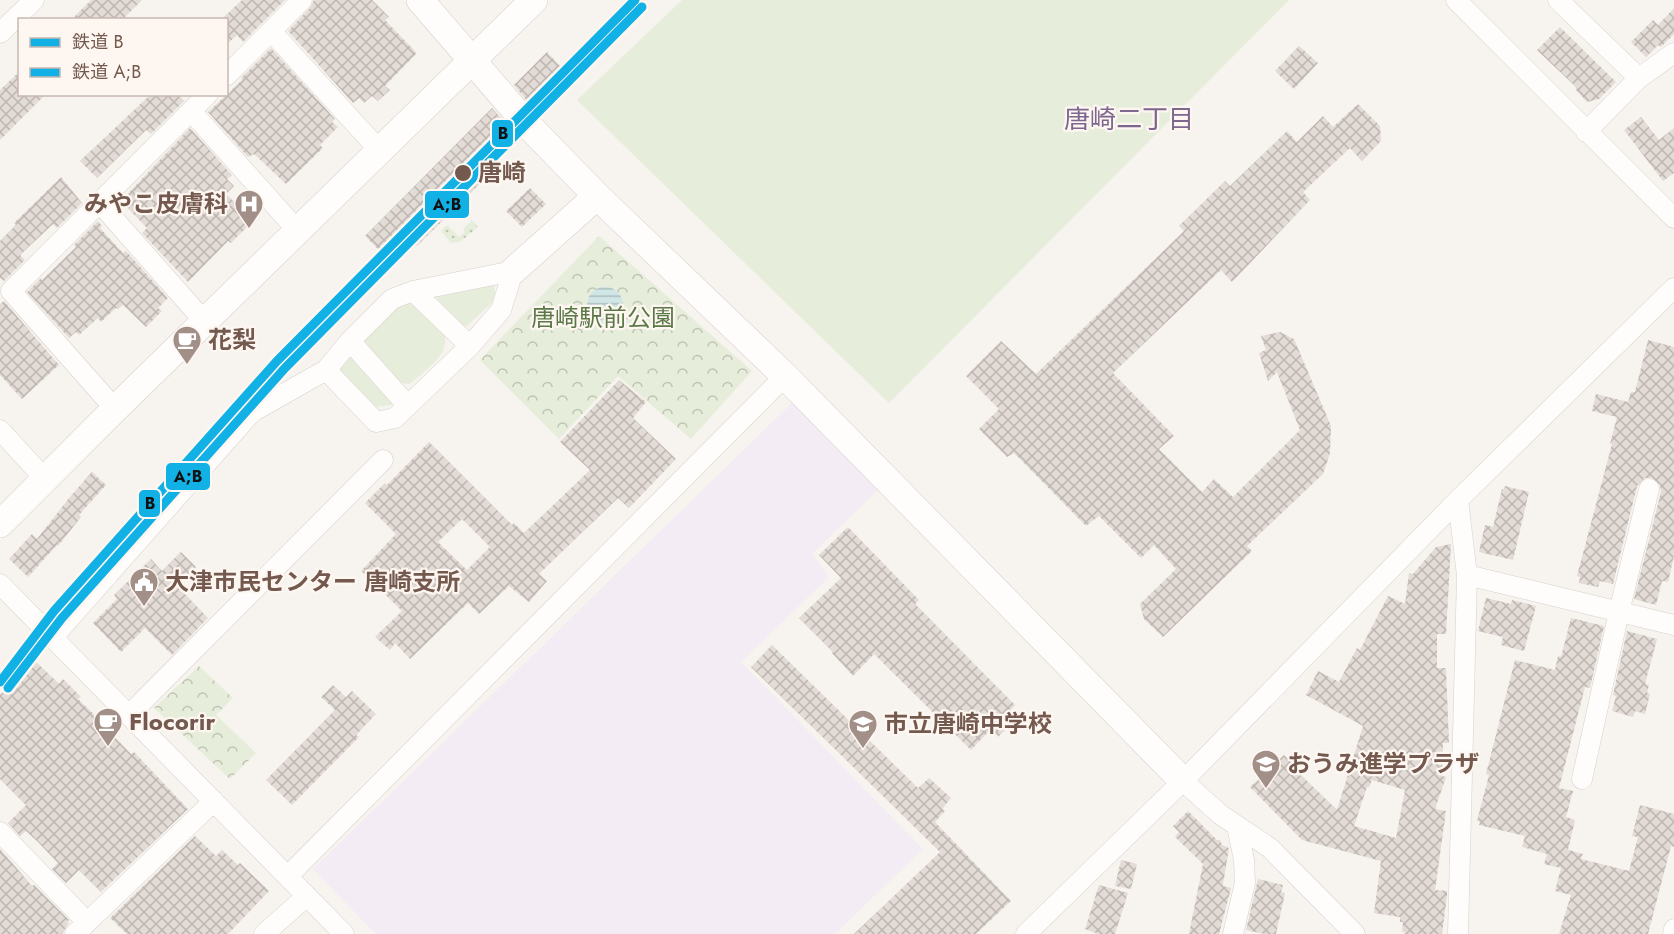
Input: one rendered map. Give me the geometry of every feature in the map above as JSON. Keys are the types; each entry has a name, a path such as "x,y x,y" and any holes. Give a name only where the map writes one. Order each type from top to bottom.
{"street":[{"path":"0,33 34,0"},
{"path":"228,74 302,0"},
{"path":"420,0 526,123 597,196 785,376 1183,781 1221,815 1270,848 1355,934"},
{"path":"0,524 115,408 534,0"},
{"path":"1456,0 1674,219"},
{"path":"1558,0 1639,78"},
{"path":"272,31 379,150"},
{"path":"1586,132 1639,78 1674,53"},
{"path":"115,408 11,291 205,96"},
{"path":"191,111 297,230"},
{"path":"52,637 252,412 326,370 350,341 392,299 413,291 513,271 597,196"},
{"path":"99,202 204,321"},
{"path":"326,370 376,422 395,418 470,346 501,310 513,271"},
{"path":"1026,934 1183,781 1458,500 1674,288"},
{"path":"413,291 470,346"},
{"path":"350,341 408,406"},
{"path":"288,876 785,376"},
{"path":"0,430 44,478"},
{"path":"129,715 383,460"},
{"path":"1582,779 1648,489"},
{"path":"1458,500 1467,575 1458,934"},
{"path":"1467,575 1674,625"},
{"path":"0,584 344,934"},
{"path":"0,832 81,928 214,801"},
{"path":"1233,934 1245,883 1244,860 1237,826"},
{"path":"264,934 307,896"},
{"path":"1673,934 1674,929"}],"shaded area":[{"path":"605,287 618,292 623,305 618,318 605,323 592,318 587,305 592,292"},
{"path":"793,402 880,488 812,554 829,577 741,662 923,849 835,934 376,934 313,869"}],"green space":[{"path":"682,0 1289,0 889,403 577,100"},
{"path":"472,220 478,227 461,241 451,243 441,231 447,225 459,237"},
{"name":"唐崎駅前公園","path":"599,236 752,371 691,439 618,376 559,439 480,360"},
{"path":"484,281 494,286 496,299 467,326 459,325 434,295"},
{"path":"401,300 416,303 422,308 441,328 445,337 441,354 410,384 399,383 361,340"},
{"path":"347,353 390,397 392,405 376,407 343,377 338,362"},
{"path":"199,666 233,698 216,715 256,753 230,779 154,708"}],"building":[{"path":"91,0 142,0 124,18 73,18"},
{"path":"242,0 285,0 243,42 237,35 228,43 228,18 223,18"},
{"path":"314,0 372,0 389,17 385,20 414,50 416,54 385,86 390,90 378,101 372,96 364,103 359,98 353,103 288,31 310,8"},
{"path":"1674,8 1674,34 1646,57 1631,42 1653,20 1658,25"},
{"path":"1560,27 1616,82 1599,99 1587,102 1576,90 1577,88 1537,50"},
{"path":"1299,46 1318,63 1294,89 1275,71"},
{"path":"271,48 335,119 332,122 338,127 320,145 323,148 286,184 254,154 248,157 208,112 225,96 228,96 228,93 242,80 241,78"},
{"path":"547,52 561,67 527,101 514,85"},
{"path":"18,73 18,96 44,96 0,140 0,90"},
{"path":"149,96 179,96 184,101 151,134 146,130 97,178 80,161"},
{"path":"1358,104 1380,126 1381,141 1362,161 1350,148 1303,192 1310,200 1232,282 1221,270 1113,373 1174,436 1159,449 1202,492 1214,479 1233,497 1300,430 1277,372 1268,381 1259,353 1266,350 1261,336 1280,332 1294,339 1331,426 1330,453 1323,474 1247,546 1252,551 1163,637 1144,619 1140,604 1176,569 1154,545 1141,558 1099,516 1086,526 1014,453 1007,457 979,429 999,409 966,376 1001,341 1036,374 1184,231 1179,226 1225,181 1230,186 1287,131 1297,142 1323,116 1333,127"},
{"path":"492,108 505,123 476,152 495,169 417,246 400,229 379,250 365,236"},
{"path":"1641,117 1659,140 1674,128 1674,173 1663,181 1624,130"},
{"path":"190,128 232,175 227,179 234,186 226,194 254,220 231,243 228,241 188,282 142,233 147,228 121,201"},
{"path":"61,177 82,203 57,228 53,224 20,255 25,260 4,281 0,278 0,241 16,225 14,223"},
{"path":"530,188 546,204 522,227 506,211"},
{"path":"98,221 102,226 100,228 123,253 126,251 168,298 158,308 162,311 146,327 123,305 116,308 101,322 98,318 79,335 76,332 69,338 27,292 76,247 74,245"},
{"path":"4,301 59,365 22,399 0,375 0,304"},
{"path":"1648,340 1674,347 1674,556 1668,582 1662,581 1656,605 1634,599 1661,492 1660,485 1652,478 1645,478 1637,486 1613,584 1600,581 1598,587 1579,583 1580,577 1577,576 1617,417 1592,411 1596,394 1628,402 1631,392 1635,392"},
{"path":"619,380 646,402 633,418 676,459 629,508 618,498 539,574 547,581 529,602 509,586 479,614 468,603 410,659 395,643 390,650 375,637 402,611 361,571 396,534 365,503 385,483 387,485 429,442 512,525 514,523 524,533 590,470 560,442","holes":["462,519 490,547 467,570 438,542"]},
{"path":"92,472 106,485 79,515 81,517 58,546 28,577 9,559 32,534 37,539"},
{"path":"1505,486 1529,492 1513,560 1479,552 1485,525 1493,527 1502,489 1504,490"},
{"path":"848,527 919,600 915,604 1015,705 1009,711 1017,719 998,737 991,729 971,750 874,654 853,676 799,618 841,578 819,555"},
{"path":"1451,544 1446,634 1437,634 1437,668 1446,668 1449,743 1443,743 1442,776 1446,777 1435,809 1446,811 1435,890 1447,891 1447,896 1442,934 1404,934 1400,917 1374,913 1381,861 1302,840 1250,787 1284,755 1337,810 1363,726 1306,695 1318,671 1339,682 1357,648 1360,650 1388,596 1405,604 1409,573 1413,574 1436,547","holes":["1372,780 1405,790 1396,838 1354,826 1367,787"]},
{"path":"181,552 196,567 177,586 208,618 172,655 145,628 121,652 93,623 117,599 114,595 151,559 162,571"},
{"path":"1486,598 1511,604 1512,600 1536,606 1524,651 1501,645 1503,637 1478,631"},
{"path":"1571,618 1604,626 1590,688 1585,687 1559,788 1573,791 1566,817 1575,820 1568,850 1583,854 1581,859 1629,871 1638,837 1632,836 1640,805 1674,814 1674,847 1671,846 1648,934 1559,934 1571,895 1555,891 1561,868 1544,864 1547,854 1522,847 1525,836 1479,825 1480,822 1477,821 1489,775 1486,774 1515,660 1555,670 1558,656 1561,657"},
{"path":"1627,631 1657,639 1645,684 1649,685 1647,693 1650,694 1645,714 1635,711 1633,717 1612,711 1616,696 1613,695"},
{"path":"772,645 918,788 929,778 951,798 942,809 945,811 935,822 1011,901 976,934 854,934 940,852 751,667"},
{"path":"30,656 59,684 63,679 81,697 78,699 131,754 134,752 188,809 101,892 79,870 66,883 52,869 58,863 38,842 26,831 20,836 8,823 26,805 0,779 0,695"},
{"path":"333,685 346,697 352,691 376,714 356,735 359,737 292,805 266,780 335,710 321,697"},
{"path":"1188,811 1217,840 1220,840 1222,845 1229,848 1223,886 1231,888 1219,934 1189,934 1203,864 1175,837 1179,832 1173,826"},
{"path":"195,836 216,856 222,850 238,865 240,863 269,891 228,934 127,934 110,918"},
{"path":"0,849 32,886 34,885 69,920 62,934 0,934"},
{"path":"1121,860 1137,864 1131,889 1115,886"},
{"path":"1258,879 1283,885 1281,892 1285,893 1276,934 1246,930"},
{"path":"1099,885 1128,893 1115,934 1098,934 1085,929"}],"rail line":[{"name":"B","path":"0,682 54,611 277,361 635,0"},
{"name":"A;B","path":"8,688 62,618 285,368 642,7"}],"place":[{"name":"唐崎","path":"463,173"},
{"name":"みやこ皮膚科","path":"249,230"},
{"name":"花梨","path":"187,366"},
{"name":"大津市民センター 唐崎支所","path":"144,608"},
{"name":"Flocorir","path":"108,748"},
{"name":"市立唐崎中学校","path":"863,750"},
{"name":"おうみ進学プラザ","path":"1266,790"}],"district":[{"name":"唐崎二丁目","path":"1129,119"}]}
